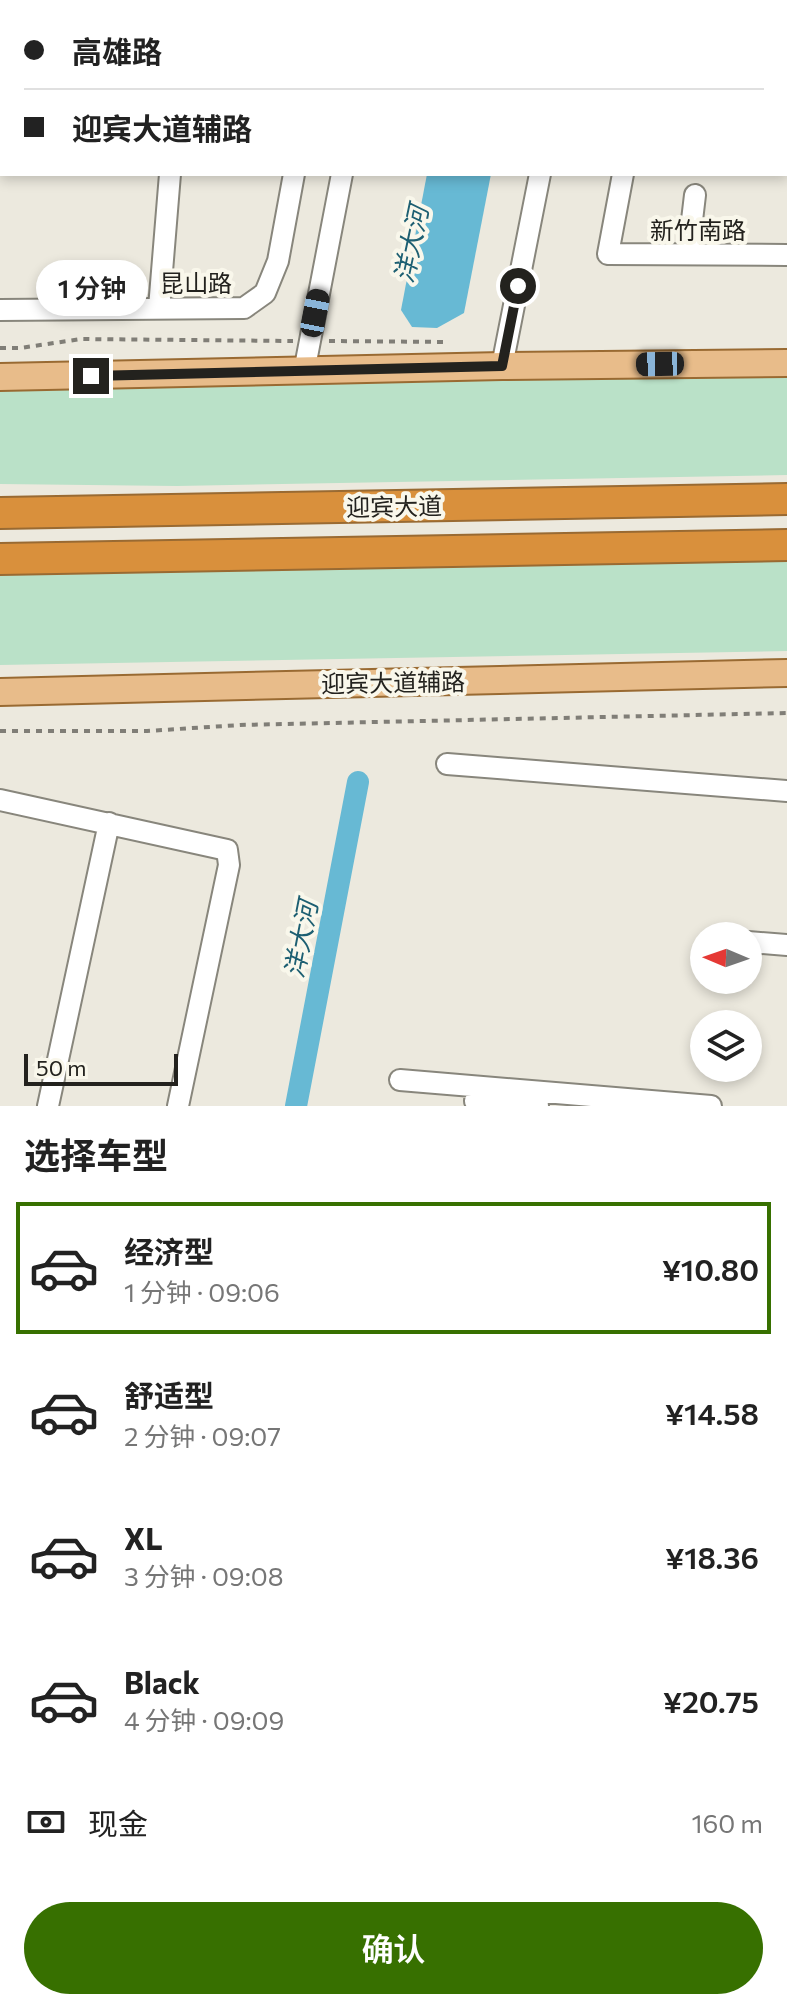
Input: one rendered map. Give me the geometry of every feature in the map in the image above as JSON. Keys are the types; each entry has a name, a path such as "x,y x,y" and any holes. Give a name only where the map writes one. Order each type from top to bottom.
{"highway":[{"name":"迎宾大道","path":"0,513 787,499"},
{"name":"迎宾大道","path":"0,559 787,545"}],"main road":[{"path":"0,377 787,363"},
{"name":"迎宾大道辅路","path":"0,692 787,673"}],"street":[{"path":"159,308 170,176"},
{"name":"昆山路","path":"0,310 244,308 265,293 278,261 294,176"},
{"path":"304,372 342,176"},
{"path":"502,366 540,176"},
{"name":"新竹南路","path":"623,176 608,254 787,255"},
{"path":"688,254 695,195"},
{"path":"447,764 787,791"},
{"path":"0,800 227,850 230,857 178,1106"},
{"path":"48,1106 109,823"},
{"path":"762,943 787,945"},
{"path":"400,1080 711,1106"},
{"path":"475,1101 538,1106"}],"path":[{"path":"0,348 81,339 461,342"},
{"path":"0,731 147,731 240,725 787,713"}],"green space":[{"path":"787,373 787,475 177,486 0,484 0,388"},
{"path":"787,559 787,651 0,665 0,574"}],"water":[{"path":"427,176 491,176 464,313 437,328 412,327 401,310"}],"waterway":[{"name":"洋大河","path":"296,1106 358,782"}],"route":[{"path":"91,376 502,366 518,286"}]}
